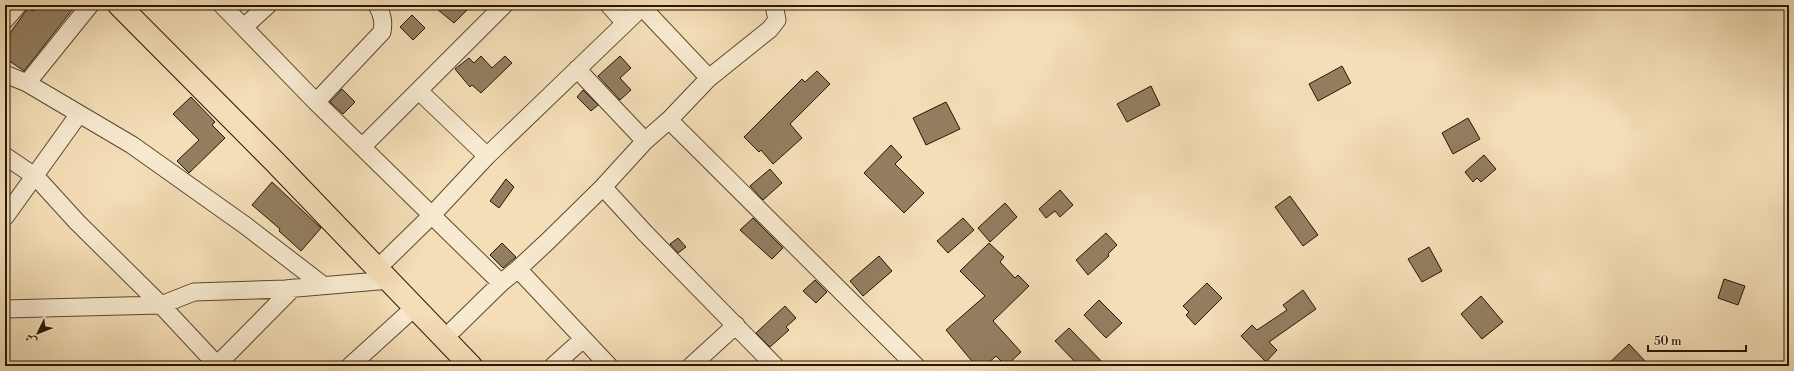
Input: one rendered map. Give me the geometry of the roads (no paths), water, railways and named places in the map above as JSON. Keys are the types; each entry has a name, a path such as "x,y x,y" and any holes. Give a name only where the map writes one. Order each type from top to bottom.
{"main road":[{"path":"119,5 388,270 453,330 488,366"},
{"path":"140,5 388,270 415,307 471,366"}],"street":[{"path":"5,20 18,5"},
{"path":"27,84 90,5"},
{"path":"222,5 362,148 501,283"},
{"path":"244,27 268,5"},
{"path":"316,102 382,32 384,23 382,14 377,5"},
{"path":"609,5 625,23"},
{"path":"453,330 603,187 645,140 669,120 709,78 770,29 777,20 774,5"},
{"path":"5,309 161,305 194,292 324,286 388,270 431,216 487,156 641,6 709,78"},
{"path":"362,148 498,7"},
{"path":"578,69 645,140"},
{"path":"5,74 27,84 132,145 246,226 324,286"},
{"path":"419,90 487,156"},
{"path":"5,217 36,177 79,114"},
{"path":"669,120 916,366"},
{"path":"5,156 36,177 77,222 161,305 217,365 293,288"},
{"path":"603,187 775,366"},
{"path":"518,269 609,366"},
{"path":"350,366 415,307"},
{"path":"691,366 736,325"},
{"path":"553,366 583,339"}]}
